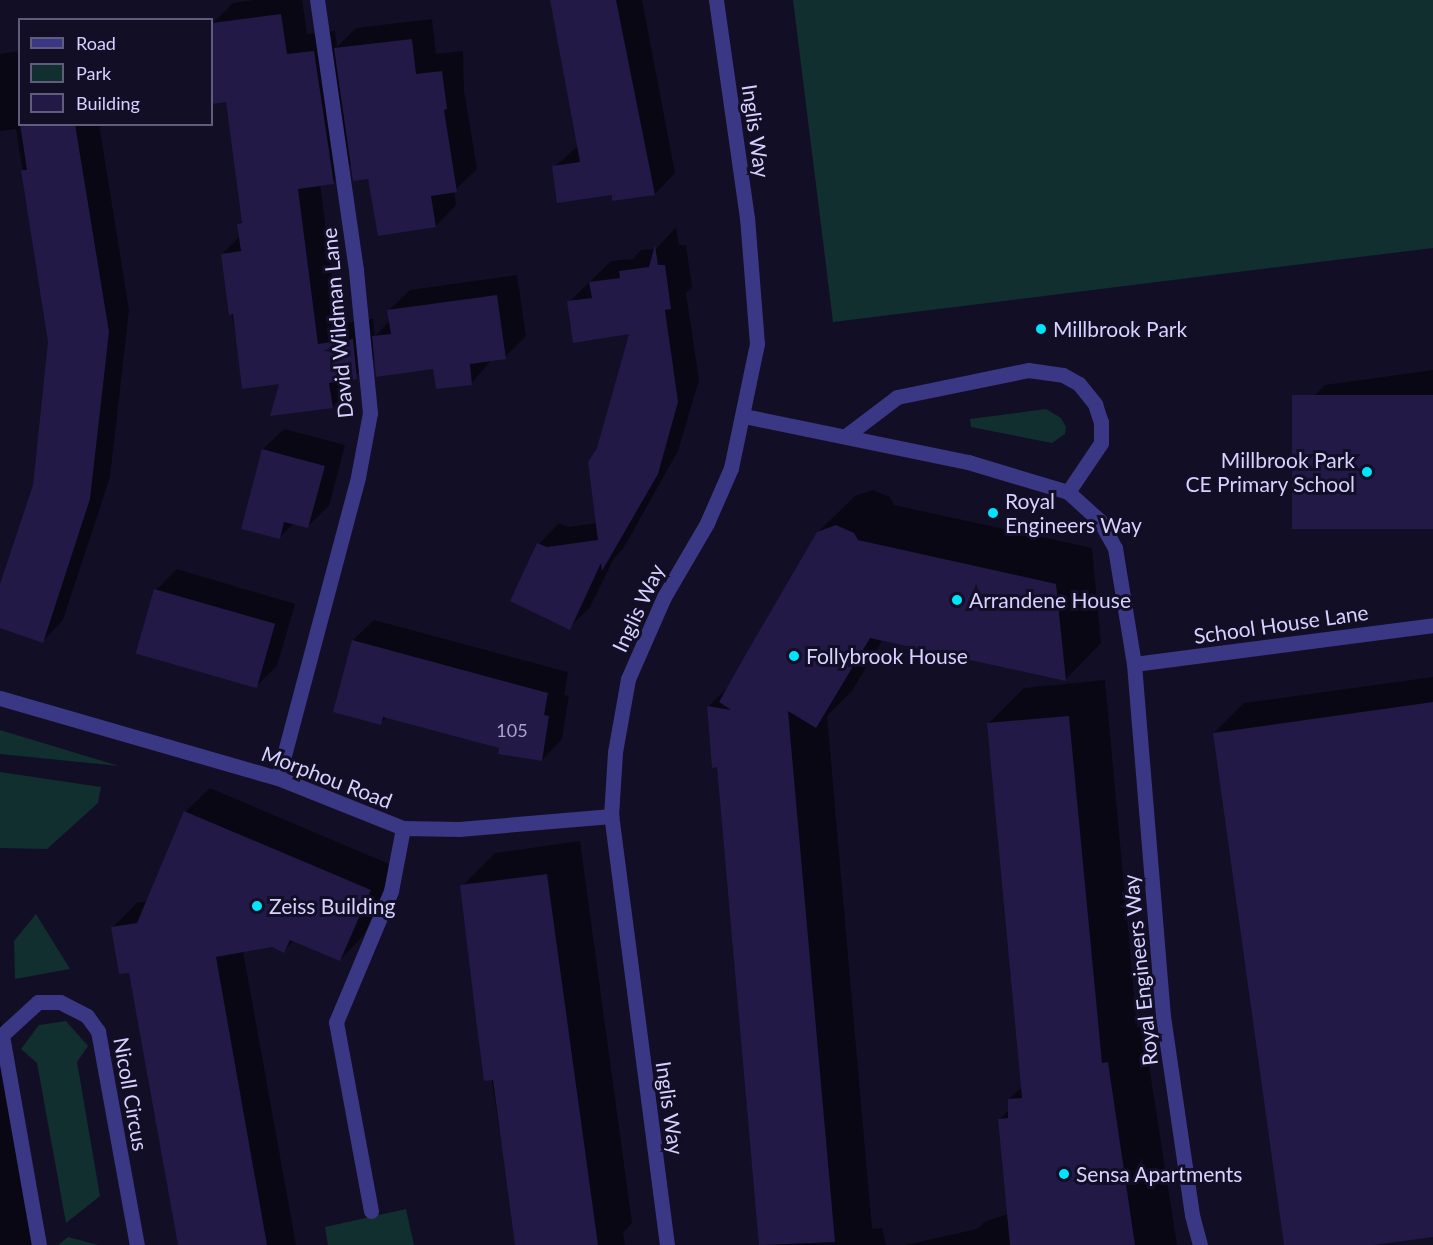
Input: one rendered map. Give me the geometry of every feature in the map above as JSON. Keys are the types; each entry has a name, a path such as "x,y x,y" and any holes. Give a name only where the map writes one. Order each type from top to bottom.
{"street":[{"name":"David Wildman Lane","path":"278,778 358,477 370,413 356,270 317,0"},
{"name":"Inglis Way","path":"667,1245 611,816 615,753 628,679 664,597 707,523 730,468 744,416 757,344 747,218 716,0"},
{"path":"847,435 897,397 1028,370 1064,375 1079,384 1095,404 1101,422 1101,443 1068,492"},
{"name":"Royal Engineers Way","path":"744,416 847,435 968,462 1068,492 1100,521 1115,548 1134,664 1163,1016 1192,1215 1200,1245"},
{"name":"School House Lane","path":"1134,664 1433,625"},
{"name":"Morphou Road","path":"0,698 278,778 403,828 459,829 611,816"},
{"path":"370,1211 336,1023 391,891 403,828"},
{"name":"Nicoll Circus","path":"39,1245 2,1035 38,1002 60,1002 87,1016 98,1032 137,1245"}],"green space":[{"path":"793,0 1433,0 1433,248 833,322"},
{"path":"1046,409 1061,418 1066,427 1065,434 1052,443 971,427 970,419"},
{"path":"0,730 119,766 0,754"},
{"path":"0,772 101,787 98,803 47,849 0,848"},
{"path":"36,914 70,969 15,979 14,941"},
{"path":"66,1021 88,1046 77,1062 100,1196 66,1223 37,1063 21,1049 39,1025"},
{"path":"406,1209 414,1245 328,1245 325,1227"},
{"path":"68,1237 98,1245 58,1245"}],"building":[{"path":"550,0 616,0 655,195 612,201 612,195 557,203 552,166 580,162"},
{"path":"281,14 287,54 314,51 334,184 298,189 318,344 353,339 357,379 329,383 333,408 270,416 279,384 242,389 233,314 229,315 221,254 241,251 237,224 242,223 226,102 213,104 213,23"},
{"path":"412,39 416,74 442,71 447,109 444,110 457,192 431,196 436,227 378,236 368,179 353,181 334,48"},
{"path":"20,126 75,126 109,332 90,499 43,643 0,628 0,584 33,485 48,342 21,170 27,170"},
{"path":"655,245 658,265 665,265 671,309 665,310 678,402 658,474 602,571 601,563 570,630 510,601 537,543 547,547 598,540 588,462 597,448 629,334 573,343 567,301 592,298 589,282 620,278 619,271 649,267"},
{"path":"497,295 506,359 470,364 472,385 436,389 433,369 376,377 372,336 391,334 387,310"},
{"name":"Millbrook Park CE Primary School","path":"1292,395 1433,395 1433,529 1292,529"},
{"path":"262,449 325,466 308,528 284,522 280,539 241,529"},
{"path":"836,525 854,533 858,540 1056,584 1066,681 870,638 816,728 788,711 835,1242 759,1245 717,767 712,768 707,706 731,710 719,702 746,654 817,532"},
{"path":"154,589 275,624 257,688 136,653"},
{"path":"352,640 548,693 544,715 549,716 542,761 498,754 499,748 383,717 381,725 333,712"},
{"path":"1433,702 1433,1237 1373,1245 1284,1245 1213,733"},
{"path":"1069,716 1102,1063 1108,1062 1135,1245 1010,1245 998,1119 1008,1118 1008,1099 1022,1098 987,723"},
{"path":"184,811 371,890 340,961 290,940 284,953 272,947 216,957 267,1245 178,1245 129,973 119,974 111,927 137,923"},
{"path":"547,874 598,1245 515,1245 493,1080 484,1081 460,885"}],"place":[{"name":"Millbrook Park","path":"1041,329"},
{"name":"Millbrook Park CE Primary School","path":"1367,472"},
{"name":"Royal Engineers Way","path":"993,513"},
{"name":"Arrandene House","path":"957,600"},
{"name":"Follybrook House","path":"794,656"},
{"name":"Zeiss Building","path":"257,906"},
{"name":"Sensa Apartments","path":"1064,1174"}]}
